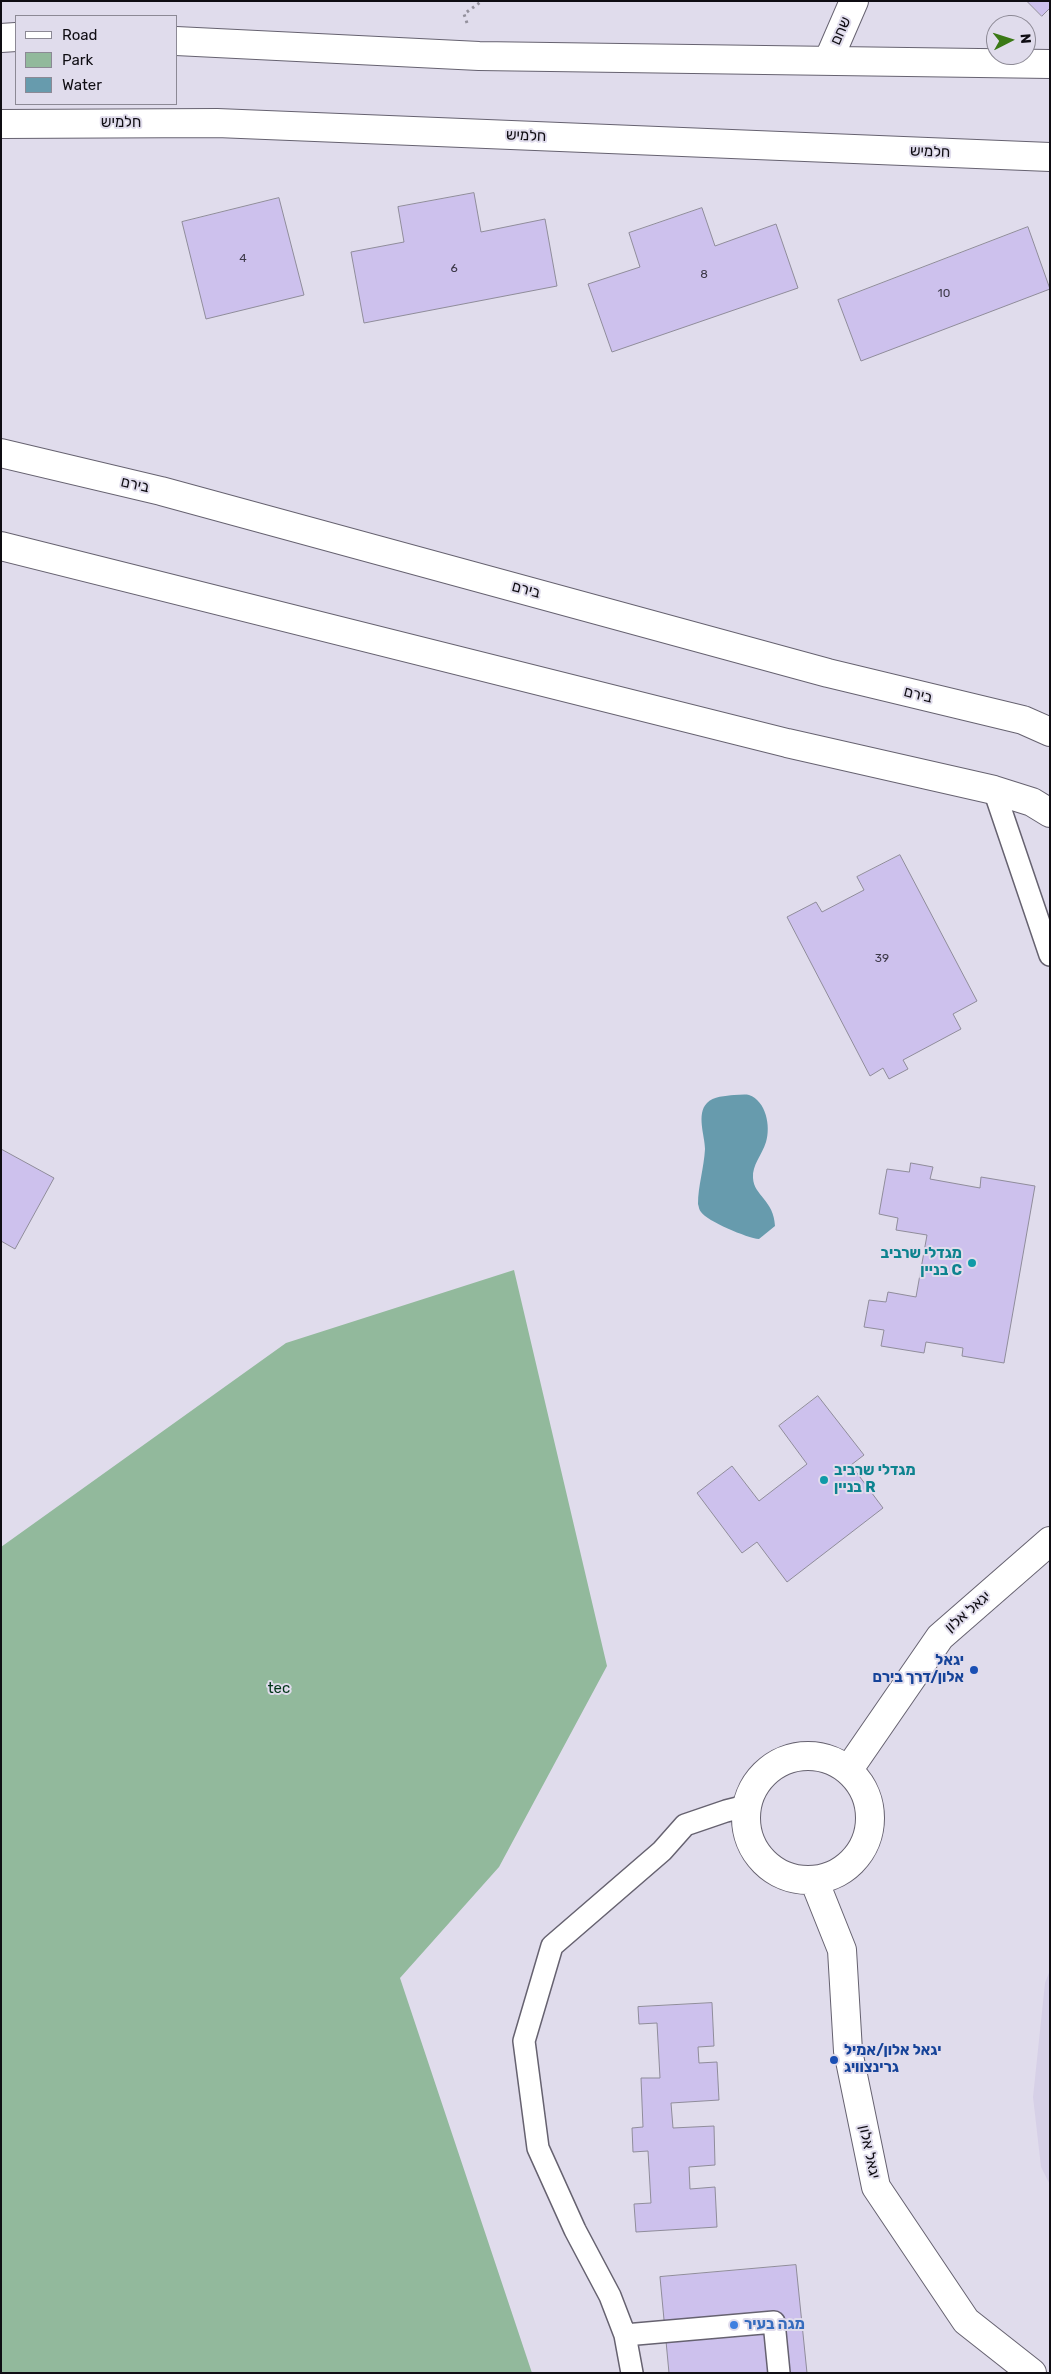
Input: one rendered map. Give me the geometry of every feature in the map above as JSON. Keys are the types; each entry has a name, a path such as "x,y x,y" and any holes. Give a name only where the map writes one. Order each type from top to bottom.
{"street":[{"name":"שחם","path":"828,61 854,1"},
{"path":"1,38 15,37"},
{"path":"178,41 479,56 1050,64"},
{"name":"חלמיש","path":"1,124 217,123 1050,157"},
{"name":"בירם","path":"1,454 161,491 828,673 1023,720 1050,732"},
{"path":"1,546 767,738 994,790 1032,802 1050,813"},
{"name":"יגאל אלון","path":"849,1769 940,1636 1050,1541"},
{"path":"806,1754 826,1757 849,1769 862,1784 870,1805 870,1830 859,1855 846,1868 836,1874 814,1880 794,1878 776,1872 758,1854 747,1831 746,1806 753,1788 767,1770 782,1760 806,1754"},
{"name":"יגאל אלון","path":"814,1880 842,1950 848,2051 876,2187 966,2321 1032,2373"}],"lane":[{"path":"994,790 1050,955"},
{"path":"632,2373 625,2335 610,2296 575,2230 538,2148 524,2041 552,1946 662,1851 685,1825 746,1806"},
{"path":"625,2335 774,2322 779,2373"}],"path":[{"path":"464,14 482,1"}],"shaded area":[{"path":"1050,1970 1050,2185 1041,2167 1033,2097 1045,1983"}],"green space":[{"name":"tec","path":"514,1270 607,1666 499,1867 400,1978 532,2373 1,2373 1,1547 286,1343"}],"water":[{"path":"734,1095 749,1095 755,1098 766,1115 768,1129 766,1142 756,1164 753,1178 754,1184 771,1210 775,1226 759,1239 737,1232 711,1220 700,1211 698,1204 705,1149 702,1113 707,1103 713,1099"}],"building":[{"path":"1027,1 1050,1 1050,8 1042,16"},
{"path":"474,193 481,232 545,219 557,286 364,323 351,252 404,242 398,207"},
{"path":"279,198 304,295 206,319 182,222"},
{"path":"702,208 715,246 776,224 798,288 612,352 588,284 640,267 629,233"},
{"path":"1028,227 1050,289 861,361 838,300"},
{"path":"900,855 977,1001 953,1014 961,1029 903,1060 908,1069 889,1079 883,1068 870,1076 787,917 816,902 822,912 864,890 857,877"},
{"path":"1,1149 54,1178 15,1249 1,1241"},
{"name":"מגדלי שרביב בניין C","path":"911,1163 933,1167 930,1179 980,1188 981,1177 1035,1186 1004,1363 962,1356 963,1348 926,1342 924,1353 881,1346 884,1330 864,1327 869,1300 886,1302 888,1292 916,1297 927,1235 896,1230 898,1218 879,1214 887,1169 909,1172"},
{"name":"מגדלי שרביב בניין R","path":"818,1396 864,1455 851,1465 883,1508 787,1582 757,1542 742,1553 697,1493 732,1466 759,1501 807,1464 779,1426"},
{"path":"712,2003 714,2046 698,2047 699,2063 717,2062 719,2100 671,2103 673,2128 714,2126 715,2165 689,2167 690,2189 715,2187 717,2227 636,2232 634,2204 651,2203 648,2151 633,2152 632,2128 643,2127 641,2078 660,2078 657,2023 639,2024 638,2007"},
{"name":"מגה בעיר","path":"796,2265 807,2373 669,2373 660,2277"}],"place":[{"name":"מגדלי שרביב בניין C","path":"972,1263"},
{"name":"מגדלי שרביב בניין R","path":"824,1480"},
{"name":"יגאל אלון/דרך בירם","path":"974,1670"},
{"name":"יגאל אלון/אמיל גרינצוויג","path":"834,2060"},
{"name":"מגה בעיר","path":"734,2325"}]}
